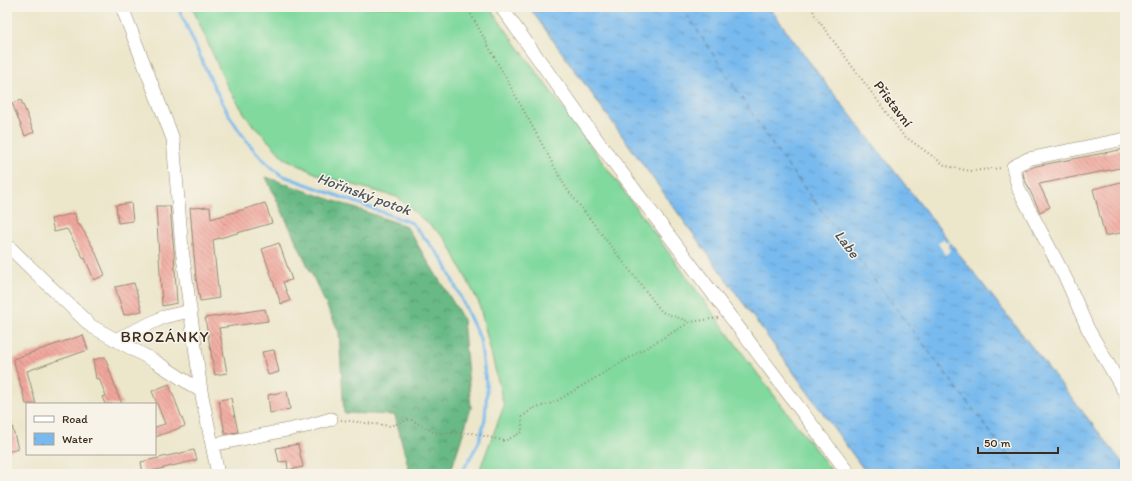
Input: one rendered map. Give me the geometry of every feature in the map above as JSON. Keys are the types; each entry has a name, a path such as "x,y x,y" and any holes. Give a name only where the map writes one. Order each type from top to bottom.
{"street":[{"path":"122,7 173,139 182,249 190,311 201,391 218,474"},
{"path":"501,7 591,132 849,474"},
{"path":"1125,139 1028,159 1013,167 1019,190 1067,281 1088,329 1125,393"},
{"path":"7,245 91,326 156,362 201,391"},
{"path":"115,340 164,317 190,311"},
{"path":"212,445 307,426 331,419"}],"path":[{"path":"467,7 566,188 662,312 690,322"},
{"name":"Přístavní","path":"812,7 815,16 903,135 946,166 970,171 1013,167"},
{"path":"331,419 390,426 410,419 435,433 474,434 505,441 522,432 522,417 533,408 553,403 690,322 731,316"}],"green space":[{"path":"192,7 489,7 754,369 834,474 478,474 504,406 479,303 446,239 397,197 321,176 284,158 248,119 227,86"},
{"path":"266,177 406,226 463,320 471,408 450,474 410,474 395,415 344,413 339,332"}],"water":[{"name":"Labe","path":"529,7 769,7 820,76 1125,466 1125,474 867,474"}],"pier":[{"path":"943,239 946,243 951,240 952,241 948,245 951,251 945,255 938,243"}],"building":[{"path":"21,100 34,132 25,136 12,103"},
{"path":"1125,149 1125,167 1039,184 1050,207 1040,212 1024,178 1023,172 1025,170 1036,166"},
{"path":"1125,181 1125,232 1105,236 1093,189"},
{"path":"131,203 133,221 118,223 116,205"},
{"path":"265,203 272,223 213,240 219,298 200,301 196,278 190,208 210,207 211,219"},
{"path":"156,206 170,206 177,303 162,306"},
{"path":"75,213 77,225 80,225 95,251 105,275 94,280 85,258 84,259 67,229 54,232 51,219"},
{"path":"279,243 292,280 283,282 290,301 281,304 262,249"},
{"path":"134,283 142,311 124,315 115,287"},
{"path":"265,309 268,321 219,328 227,373 215,375 205,318"},
{"path":"83,335 88,350 27,371 36,403 26,404 13,359"},
{"path":"274,350 279,372 268,375 262,352"},
{"path":"105,357 122,403 105,403 102,397 106,396 99,378 96,379 93,360"},
{"path":"169,384 185,426 156,437 156,427 165,424 152,391"},
{"path":"287,391 290,409 270,413 268,395"},
{"path":"231,398 238,432 225,434 219,400"},
{"path":"7,418 10,418 18,449 7,452"},
{"path":"298,444 303,467 288,470 287,461 279,462 276,448"},
{"path":"194,450 197,460 143,473 141,462"}],"waterway":[{"name":"Hořínský potok","path":"178,7 209,76 232,120 262,159 281,175 412,223 443,260 480,339 487,390 485,419 479,442 461,474"}],"ferry route":[{"path":"682,7 778,153 1022,474"}],"district":[{"name":"BROZÁNKY","path":"165,336"}]}
